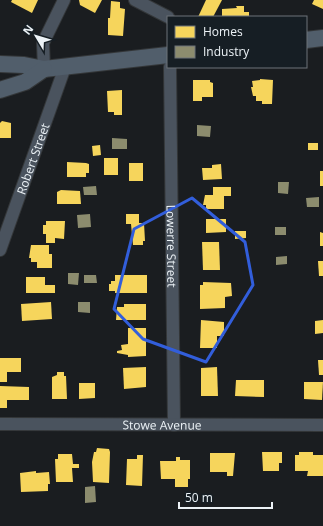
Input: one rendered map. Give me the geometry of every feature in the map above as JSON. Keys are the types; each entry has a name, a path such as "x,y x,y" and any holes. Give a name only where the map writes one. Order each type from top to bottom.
{"main road":[{"path":"307,40 323,38"},
{"path":"0,64 24,65 44,69 167,55"},
{"path":"0,90 25,82 44,69"}],"street":[{"path":"44,69 42,43 64,0"},
{"path":"135,0 167,16"},
{"name":"Robert Street","path":"0,250 64,67"},
{"name":"Lowerre Street","path":"170,68 174,425"},
{"name":"Stowe Avenue","path":"0,424 323,425"}],"highlighted area":[{"path":"192,198 245,242 253,285 206,362 143,339 114,309 134,229"}],"building: Homes":[{"path":"12,0 38,0 32,13 11,2"},
{"path":"79,0 102,0 95,13 80,5"},
{"path":"206,0 222,0 214,16 198,16"},
{"path":"314,0 323,0 323,9 312,4"},
{"path":"111,1 120,2 120,8 125,9 123,36 108,35 108,18 110,18"},
{"path":"236,6 244,6 244,12 249,12 249,16 222,16 222,9 237,8"},
{"path":"260,79 273,80 272,104 262,104 262,101 256,101 256,96 253,96 251,87 253,87 252,81"},
{"path":"193,80 210,80 210,82 213,83 213,97 202,97 202,101 193,101"},
{"path":"122,90 122,115 114,115 114,112 108,112 107,91"},
{"path":"2,121 11,123 11,138 0,138 0,123"},
{"path":"308,143 318,143 318,150 308,150"},
{"path":"100,145 101,155 93,156 92,146"},
{"path":"104,158 118,158 118,175 104,175"},
{"path":"67,162 89,164 89,173 86,173 86,177 67,177"},
{"path":"129,163 143,163 143,181 129,181"},
{"path":"221,164 222,179 203,180 202,168 212,168 212,165"},
{"path":"320,171 323,171 323,186 320,186"},
{"path":"213,187 231,187 231,196 224,196 224,209 206,209 206,205 203,205 205,195 213,195"},
{"path":"61,190 80,191 81,204 57,204 57,192"},
{"path":"126,214 139,214 139,223 144,223 145,241 143,241 143,245 133,245 131,224 126,224"},
{"path":"206,219 226,219 226,232 206,233"},
{"path":"46,221 65,221 64,239 55,238 55,243 46,243 46,234 43,234 43,225 46,225"},
{"path":"235,231 246,231 246,238 235,239"},
{"path":"320,232 323,233 323,246 320,246"},
{"path":"202,242 219,242 220,270 203,270"},
{"path":"31,245 49,245 49,254 52,254 52,268 37,268 37,262 31,262 31,258 29,258"},
{"path":"318,261 323,261 323,276 319,276"},
{"path":"115,275 147,275 147,293 115,293 115,291 109,291 109,284 111,284 111,281 115,281"},
{"path":"26,277 45,277 45,285 55,285 55,293 26,293"},
{"path":"203,282 231,283 232,296 225,297 225,308 200,309 200,285 203,285"},
{"path":"51,302 52,319 22,321 21,304"},
{"path":"124,304 146,304 146,320 116,320 117,307 124,307"},
{"path":"201,320 224,322 224,336 217,336 217,348 200,348"},
{"path":"323,320 323,333 315,334 315,321"},
{"path":"128,328 146,328 146,356 128,357 128,355 117,353 117,351 122,350 121,345 128,344"},
{"path":"0,358 21,358 21,372 7,372 7,382 0,382"},
{"path":"318,360 323,360 323,375 319,375"},
{"path":"146,367 146,387 124,389 123,368"},
{"path":"217,367 218,396 201,396 201,368"},
{"path":"57,372 64,372 64,376 66,376 67,399 52,399 52,377 57,375"},
{"path":"236,380 264,380 264,397 235,396"},
{"path":"304,382 323,382 322,400 304,399"},
{"path":"79,383 95,383 95,398 79,399"},
{"path":"0,386 29,387 29,400 7,400 7,408 0,408"},
{"path":"97,448 109,449 109,483 93,482 92,462 94,452 96,452"},
{"path":"262,452 282,452 282,463 279,463 279,471 263,471"},
{"path":"299,452 313,452 313,455 323,455 323,476 307,476 308,471 295,471 295,455 299,455"},
{"path":"210,453 235,453 233,476 227,476 227,472 210,472"},
{"path":"58,454 72,454 73,464 79,464 79,468 72,468 73,482 56,482 55,459 58,459"},
{"path":"137,455 143,455 142,486 126,485 127,459 137,459"},
{"path":"176,457 180,457 180,460 190,460 190,479 188,479 188,487 175,487 175,479 161,479 160,461 176,461"},
{"path":"36,471 36,473 49,472 50,484 48,484 48,491 21,492 20,473"}],"building: Industry":[{"path":"197,125 211,126 210,137 197,136"},
{"path":"112,138 127,139 127,149 112,149"},
{"path":"278,182 289,182 288,194 278,193"},
{"path":"96,186 97,195 84,195 83,187"},
{"path":"319,197 319,207 307,207 306,198"},
{"path":"90,214 91,227 78,228 77,215"},
{"path":"275,227 286,227 286,235 275,235"},
{"path":"287,256 287,264 276,265 276,257"},
{"path":"68,273 79,273 78,285 68,284"},
{"path":"84,275 96,275 97,283 84,283"},
{"path":"78,302 90,302 90,313 78,312"},
{"path":"95,486 96,502 85,503 85,487"}]}
